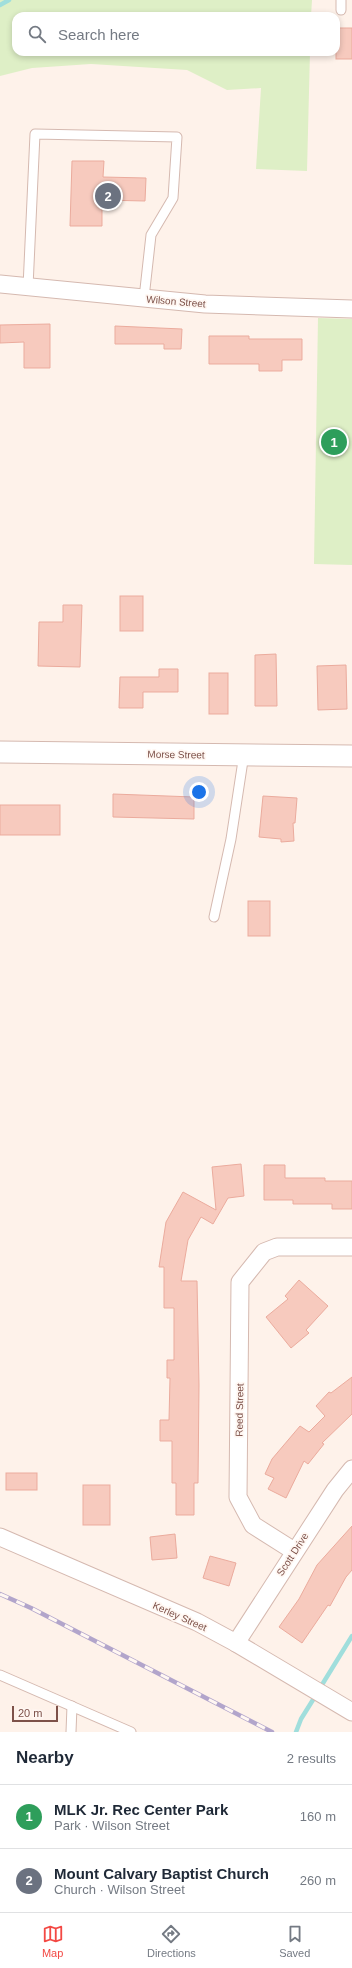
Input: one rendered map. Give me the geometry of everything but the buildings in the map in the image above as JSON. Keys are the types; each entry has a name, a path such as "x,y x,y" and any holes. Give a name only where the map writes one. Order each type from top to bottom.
{"street":[{"name":"Wilson Street","path":"0,284 205,304 352,309"},
{"name":"Morse Street","path":"0,752 352,756"},
{"name":"Reed Street","path":"294,1551 253,1525 238,1497 240,1282 264,1252 277,1247 352,1247"},
{"name":"Scott Drive","path":"236,1643 294,1551 335,1490 352,1469"},
{"name":"Kerley Street","path":"0,1537 197,1622 236,1643 352,1712"}],"lane":[{"path":"341,0 341,10"},
{"path":"28,287 36,134 177,137 173,198 151,235 144,298"},
{"path":"214,917 231,839 244,754"},
{"path":"0,1675 131,1732"},
{"path":"71,1732 72,1706"}],"green space":[{"path":"0,0 312,0 311,12 12,12 12,56 310,56 307,171 256,169 261,88 227,90 187,70 91,64 32,68 0,76"},
{"path":"318,318 352,319 352,565 314,564"}],"waterway":[{"path":"0,5 9,0"},
{"path":"320,1688 352,1636"},
{"path":"296,1732 301,1719 316,1695"}],"railway":[{"path":"0,1594 31,1608 272,1732"}],"place":[{"name":"Mount Calvary Baptist Church","path":"108,196"},
{"name":"MLK Jr. Rec Center Park","path":"334,442"}]}
